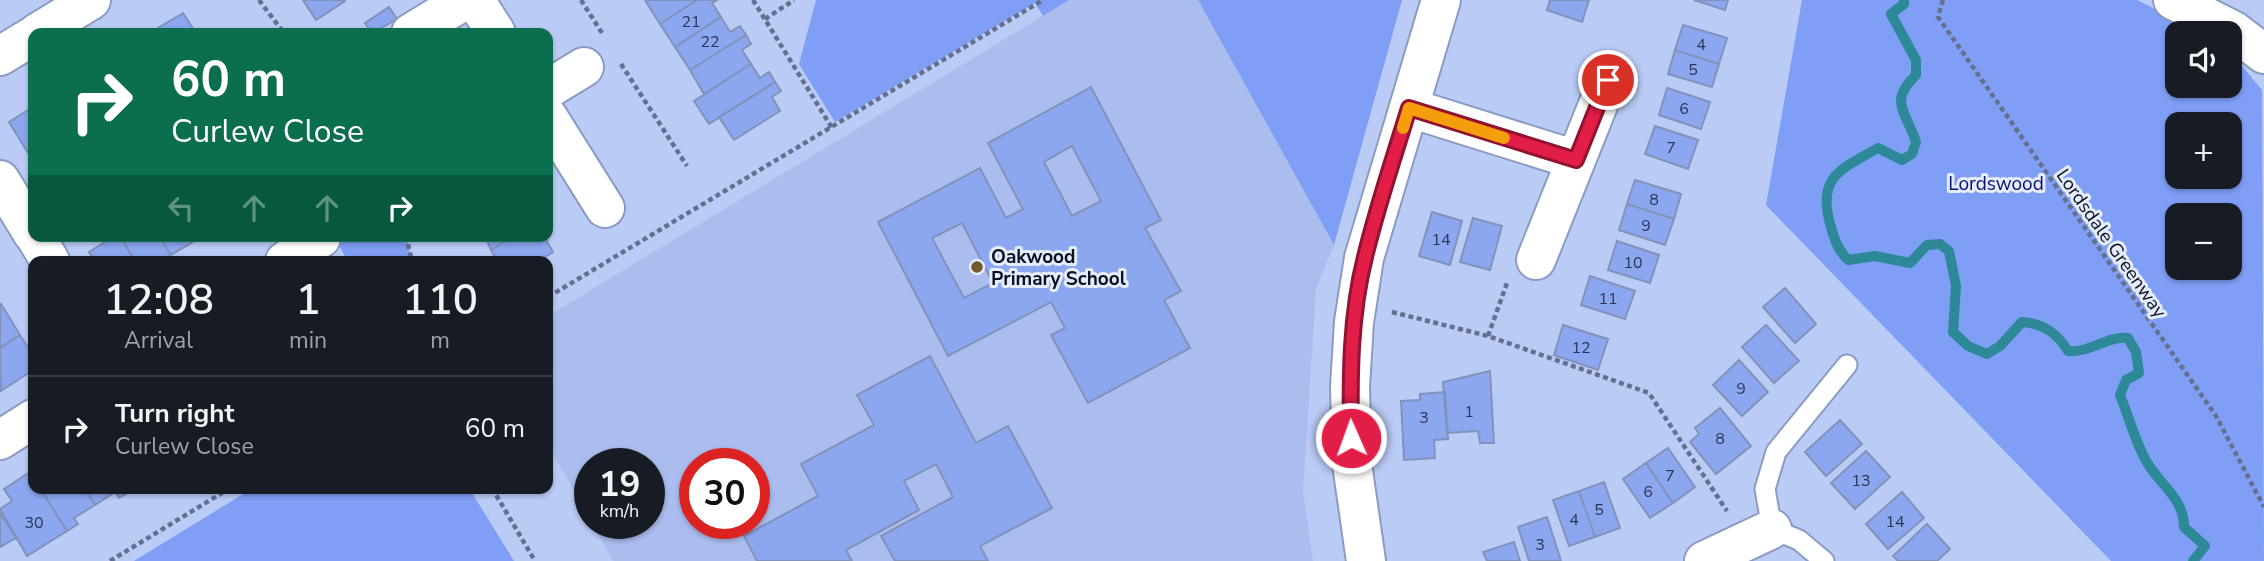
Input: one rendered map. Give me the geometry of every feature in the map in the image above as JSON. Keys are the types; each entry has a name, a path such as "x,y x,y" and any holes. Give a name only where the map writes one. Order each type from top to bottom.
{"street":[{"path":"419,28 465,0"},
{"path":"475,0 493,28"},
{"path":"1366,561 1352,464 1350,386 1357,303 1364,258 1441,0"},
{"path":"2173,0 2234,31 2264,54"},
{"path":"41,28 56,17"},
{"path":"0,57 28,37"},
{"path":"553,86 603,56"},
{"path":"1536,260 1608,80"},
{"path":"1409,108 1576,160"},
{"path":"553,125 606,208"},
{"path":"0,180 28,225"},
{"path":"293,256 315,242"},
{"path":"0,440 28,422"},
{"path":"1704,561 1759,535"}],"lane":[{"path":"1824,561 1799,540 1759,535 1765,489 1776,452 1847,365"}],"path":[{"path":"259,0 280,28"},
{"path":"581,0 603,56 687,166"},
{"path":"753,0 832,128"},
{"path":"765,19 794,0"},
{"path":"553,294 1043,0"},
{"name":"Lordsdale Greenway","path":"1943,0 1938,18 2216,416 2264,507"},
{"path":"1488,336 1514,263 1536,260"},
{"path":"1357,303 1488,336 1649,393 1759,535"},
{"path":"110,561 220,494"},
{"path":"495,494 534,561"}],"shaded area":[{"name":"Oakwood Primary School","path":"1069,0 1198,0 1334,245 1316,289 1303,491 1313,561 613,561 601,539 665,539 665,448 574,448 574,491 553,454 553,313"}],"green space":[{"path":"816,0 1069,0 1043,16 1035,3 835,122 799,64"},
{"path":"1198,0 1402,0 1334,245"},
{"name":"Lordswood","path":"1802,0 2137,0 2179,21 2165,21 2165,98 2242,98 2242,66 2262,90 2264,561 2111,561 1766,205"},
{"path":"337,242 407,242 411,256 345,256"},
{"path":"243,494 473,494 514,561 134,561"}],"building":[{"path":"303,0 344,0 345,1 316,20"},
{"path":"645,0 697,0 660,24"},
{"path":"697,0 717,0 712,3 721,17 675,47 660,24"},
{"path":"1550,0 1589,0 1582,22 1547,10"},
{"path":"1694,0 1728,0 1725,10"},
{"path":"389,7 397,19 381,28 368,28 365,23"},
{"path":"183,13 193,28 158,28"},
{"path":"721,17 730,32 740,26 746,35 690,70 675,47"},
{"path":"1683,25 1727,38 1719,64 1675,50"},
{"path":"746,35 751,44 742,50 751,64 704,94 690,70"},
{"path":"1675,50 1719,64 1712,87 1668,74"},
{"path":"751,64 760,78 769,72 775,82 709,124 694,101"},
{"path":"775,82 781,91 772,97 780,111 734,140 719,117"},
{"path":"1091,87 1161,220 1145,228 1181,291 1164,300 1190,348 1088,403 1051,335 1065,328 1051,302 948,356 878,222 980,168 1006,218 1023,209 988,143","holes":["1072,146 1101,201 1072,216 1044,162","962,223 993,283 964,298 932,238"]},
{"path":"1667,88 1710,102 1701,129 1659,115"},
{"path":"28,110 28,153 9,122"},
{"path":"1655,126 1698,140 1688,169 1645,154"},
{"path":"1635,180 1681,194 1674,219 1627,204"},
{"path":"1627,204 1674,219 1665,245 1619,230"},
{"path":"1432,212 1462,221 1450,265 1419,256"},
{"path":"1473,218 1502,226 1490,270 1460,262"},
{"path":"1617,241 1659,255 1650,283 1608,270"},
{"path":"105,242 124,242 132,256 91,256 89,252"},
{"path":"124,242 163,242 171,255 170,256 132,256"},
{"path":"163,242 193,242 171,255"},
{"path":"488,242 504,242 491,250"},
{"path":"504,242 547,242 553,252 547,256 494,256 491,250"},
{"path":"1590,276 1635,291 1625,319 1581,305"},
{"path":"1785,288 1816,324 1795,343 1763,307"},
{"path":"0,305 20,335 0,348"},
{"path":"1563,325 1608,339 1598,370 1554,355"},
{"path":"1766,325 1799,361 1774,383 1742,347"},
{"path":"20,335 28,347 28,373 1,391 0,348"},
{"path":"930,356 976,443 1008,426 1052,508 980,546 988,561 895,561 881,536 953,497 936,464 904,481 919,510 846,550 852,561 757,561 746,539 770,539 770,522 818,496 801,464 874,425 857,395"},
{"path":"1739,360 1768,392 1742,416 1713,385"},
{"path":"1490,371 1494,443 1480,443 1478,431 1447,433 1443,382"},
{"path":"1445,392 1448,439 1434,440 1435,458 1404,460 1401,401 1420,400 1420,394"},
{"path":"1720,408 1751,446 1716,474 1690,442 1699,434 1695,428"},
{"path":"1840,420 1862,444 1826,476 1805,452"},
{"path":"1668,448 1695,487 1673,503 1646,463"},
{"path":"1866,451 1890,477 1855,509 1831,483"},
{"path":"1646,463 1673,503 1650,518 1623,479"},
{"path":"28,473 28,494 44,494 67,531 27,556 0,509 12,501 4,489"},
{"path":"1604,482 1620,528 1595,537 1579,491"},
{"path":"1579,491 1595,537 1569,546 1553,500"},
{"path":"1902,492 1924,518 1888,549 1866,524"},
{"path":"44,494 88,494 95,505 74,518 78,524 67,531"},
{"path":"88,494 112,494 95,505"},
{"path":"0,513 16,538 0,547"},
{"path":"1547,517 1561,561 1529,561 1518,527"},
{"path":"1927,524 1950,549 1937,561 1898,561 1893,556"},
{"path":"1514,542 1520,561 1487,561 1483,552"}],"waterway":[{"path":"1904,0 1904,4 1891,14 1916,60 1916,75 1908,84 1901,100 1916,142 1912,154 1902,160 1878,148 1834,177 1829,186 1827,210 1837,245 1848,260 1875,256 1910,263 1927,245 1940,244 1949,251 1956,286 1953,332 1968,346 1987,354 2000,346 2022,322 2049,330 2068,351 2084,350 2113,339 2128,338 2136,352 2139,373 2126,380 2120,395 2149,466 2175,498 2183,516 2184,527 2205,546 2193,561"}],"slow traffic":[{"path":"1403,128 1409,108 1504,138"}],"place":[{"name":"Oakwood Primary School","path":"977,267"}],"route":[{"path":"1351,438 1350,386 1354,322 1364,258 1409,108 1576,160 1608,80"}]}
